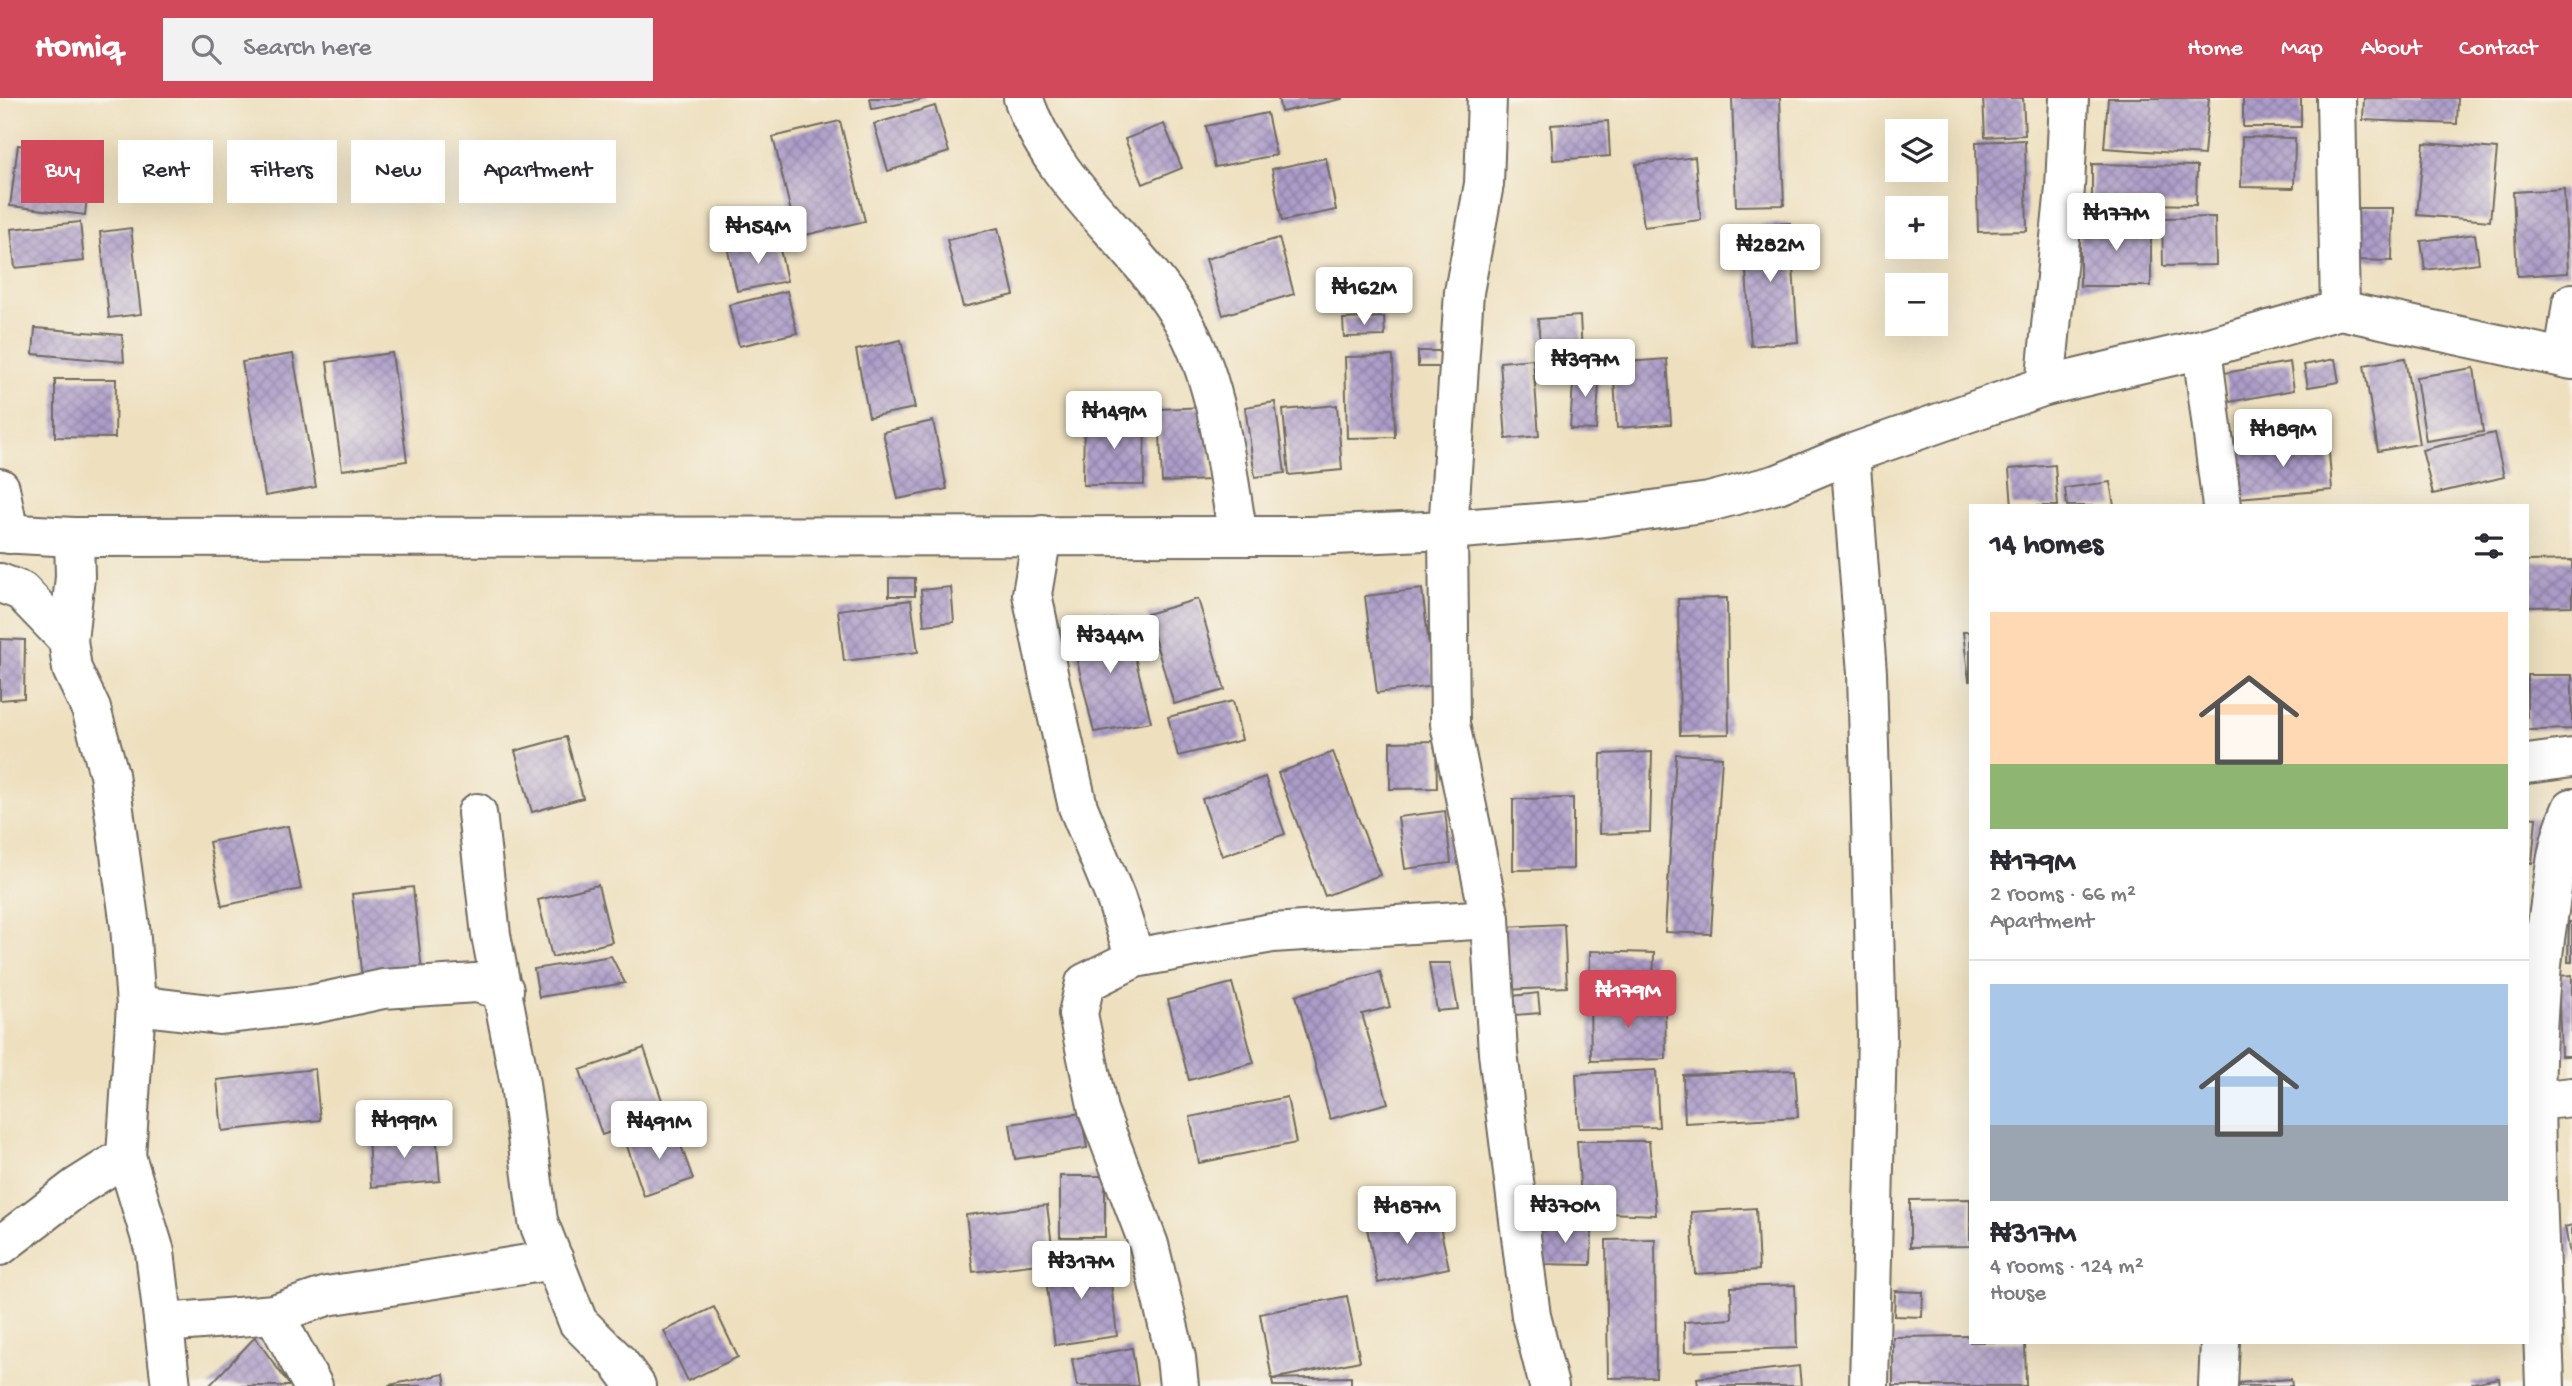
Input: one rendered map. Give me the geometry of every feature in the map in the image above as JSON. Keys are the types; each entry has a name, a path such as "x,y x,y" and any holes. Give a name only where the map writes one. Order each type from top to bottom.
{"street":[{"path":"1023,98 1043,146 1079,194 1136,254 1183,321 1212,388 1238,536"},
{"path":"1487,98 1484,184 1464,292 1448,530 1450,724 1490,919 1498,1052 1531,1316 1549,1386"},
{"path":"2045,386 2065,188 2069,98"},
{"path":"2336,98 2340,310"},
{"path":"0,488 5,533 74,537 1238,536 1448,530 1589,519 1709,502 1778,484 1850,454 2045,386 2202,349 2340,310 2568,359 2572,303"},
{"path":"2202,349 2222,504"},
{"path":"1850,454 1867,673 1877,1035 1869,1386"},
{"path":"1042,535 1032,594 1049,683 1078,807 1115,899 1135,958"},
{"path":"74,537 75,577 68,640 72,669 90,709 109,774 130,926 136,1006 126,1156 155,1252 172,1386"},
{"path":"0,583 20,591 68,640"},
{"path":"2529,764 2572,758"},
{"path":"2545,1386 2531,1101 2540,968 2561,831 2572,808"},
{"path":"477,813 491,935 504,990 538,1221 578,1322 618,1363 636,1386"},
{"path":"1179,1386 1176,1358 1149,1245 1098,1110 1078,1014 1085,983 1135,958 1272,933 1490,919"},
{"path":"136,1006 219,1015 314,1004 383,989 476,983 504,990"},
{"path":"2531,1101 2572,1097"},
{"path":"0,1246 77,1187 126,1156"},
{"path":"164,1323 274,1314 327,1296 554,1260"},
{"path":"274,1314 313,1386"},
{"path":"2218,1386 2220,1344"}],"building":[{"path":"870,98 926,98 926,99 872,109"},
{"path":"1278,98 1342,98 1342,99 1281,112"},
{"path":"1732,98 1780,98 1784,205 1736,206"},
{"path":"1983,98 2023,98 2025,135 1985,137"},
{"path":"2108,98 2209,98 2204,155 2104,148"},
{"path":"2243,98 2301,98 2301,127 2243,127"},
{"path":"2364,98 2458,98 2457,124 2363,120"},
{"path":"935,106 949,152 888,171 874,124"},
{"path":"1267,113 1276,155 1215,167 1206,126"},
{"path":"840,121 865,221 797,237 773,137"},
{"path":"1608,121 1610,156 1553,160 1551,125"},
{"path":"1164,124 1182,168 1143,184 1125,139"},
{"path":"2242,137 2295,138 2294,188 2241,187"},
{"path":"2025,140 2027,231 1978,232 1976,142"},
{"path":"2424,143 2497,149 2490,221 2417,215"},
{"path":"18,145 21,145 21,203 86,203 85,215 10,206"},
{"path":"1695,157 1701,220 1644,227 1636,164"},
{"path":"1326,158 1336,210 1282,221 1272,169"},
{"path":"2092,164 2197,166 2196,205 2092,203"},
{"path":"2564,189 2568,273 2517,276 2513,192"},
{"path":"2353,208 2393,208 2392,261 2352,260"},
{"path":"2215,217 2216,265 2163,266 2162,218"},
{"path":"2151,220 2151,286 2080,286 2080,221"},
{"path":"80,222 84,261 15,268 11,229"},
{"path":"1790,223 1798,342 1751,346 1743,226"},
{"path":"131,228 141,314 109,318 100,232"},
{"path":"998,228 1014,295 963,307 947,240"},
{"path":"2475,234 2479,263 2425,270 2421,241"},
{"path":"1279,238 1294,294 1223,315 1206,259"},
{"path":"778,240 787,281 737,291 728,251"},
{"path":"787,291 797,333 739,346 729,305"},
{"path":"1580,316 1582,354 1541,357 1538,319"},
{"path":"1384,317 1385,336 1344,337 1343,319"},
{"path":"35,328 122,335 124,362 33,354"},
{"path":"901,340 915,408 869,417 856,350"},
{"path":"1418,351 1440,351 1440,367 1418,367"},
{"path":"392,353 407,461 342,470 327,362"},
{"path":"293,354 316,487 265,496 242,362"},
{"path":"1393,356 1395,437 1347,438 1345,357"},
{"path":"2405,358 2419,444 2378,451 2364,365"},
{"path":"1533,359 1539,436 1506,439 1500,362"},
{"path":"1667,359 1671,424 1617,428 1613,363"},
{"path":"2335,359 2339,382 2308,387 2304,365"},
{"path":"2290,362 2294,390 2229,402 2224,373"},
{"path":"1574,368 1600,369 1596,430 1570,429"},
{"path":"2474,368 2483,432 2426,441 2416,377"},
{"path":"55,379 116,379 115,438 55,437"},
{"path":"1275,402 1285,473 1255,477 1245,407"},
{"path":"1337,405 1342,470 1289,475 1283,410"},
{"path":"1207,407 1210,480 1162,482 1159,409"},
{"path":"1084,417 1145,417 1144,485 1083,485"},
{"path":"933,421 947,489 898,499 883,432"},
{"path":"2494,433 2504,477 2433,494 2422,450"},
{"path":"2328,441 2332,490 2238,498 2234,448"},
{"path":"2055,465 2058,504 2012,504 2009,469"},
{"path":"2110,482 2114,504 2067,504 2065,488"},
{"path":"2572,560 2572,606 2529,607 2529,561"},
{"path":"889,578 915,578 915,596 889,596"},
{"path":"951,587 954,622 924,625 921,590"},
{"path":"1422,589 1434,686 1377,693 1365,596"},
{"path":"1727,598 1729,734 1680,735 1678,599"},
{"path":"1198,599 1225,690 1174,704 1147,614"},
{"path":"911,600 918,652 844,661 838,610"},
{"path":"1125,617 1151,722 1094,732 1069,627"},
{"path":"1963,632 1969,632 1969,681"},
{"path":"0,639 25,640 24,698 0,700"},
{"path":"2529,675 2572,675 2572,729 2529,730"},
{"path":"1233,701 1242,740 1178,756 1168,717"},
{"path":"566,737 583,798 532,812 515,751"},
{"path":"1436,741 1437,788 1390,789 1390,742"},
{"path":"1333,752 1380,875 1325,896 1278,773"},
{"path":"1652,752 1650,832 1599,834 1601,754"},
{"path":"1676,754 1722,757 1711,934 1665,932"},
{"path":"1265,777 1285,834 1222,856 1202,799"},
{"path":"1573,798 1573,869 1513,870 1513,799"},
{"path":"1445,811 1451,863 1405,869 1398,817"},
{"path":"2529,817 2536,818 2532,863 2529,862"},
{"path":"288,826 301,889 222,906 209,842"},
{"path":"598,885 612,942 552,957 538,900"},
{"path":"413,887 422,971 362,978 352,894"},
{"path":"2569,922 2572,922 2572,962 2568,962"},
{"path":"1564,924 1567,987 1506,990 1503,927"},
{"path":"1590,951 1654,953 1653,988 1589,986"},
{"path":"611,956 625,983 539,997 534,969"},
{"path":"1429,963 1450,963 1458,1009 1437,1011"},
{"path":"1380,972 1390,1007 1362,1014 1388,1103 1330,1119 1296,995"},
{"path":"2572,975 2572,1056 2561,1056 2558,976"},
{"path":"1232,983 1254,1063 1189,1080 1168,1000"},
{"path":"1538,993 1540,1013 1515,1015 1513,996"},
{"path":"1665,1000 1666,1059 1591,1061 1590,1002"},
{"path":"644,1048 666,1112 602,1135 580,1070"},
{"path":"315,1069 320,1120 222,1131 217,1080"},
{"path":"1656,1070 1659,1127 1579,1128 1576,1074"},
{"path":"1795,1070 1798,1117 1685,1123 1683,1075"},
{"path":"1287,1097 1296,1143 1199,1163 1190,1117"},
{"path":"1081,1113 1087,1148 1015,1159 1010,1124"},
{"path":"674,1126 693,1179 644,1196 626,1143"},
{"path":"436,1132 440,1181 371,1187 368,1138"},
{"path":"1577,1141 1649,1141 1656,1215 1582,1212"},
{"path":"1060,1176 1105,1176 1105,1237 1060,1237"},
{"path":"1969,1199 1969,1246 1910,1247 1910,1200"},
{"path":"1047,1205 1054,1262 973,1272 966,1215"},
{"path":"1436,1208 1449,1268 1378,1283 1366,1223"},
{"path":"1756,1208 1759,1270 1695,1274 1691,1212"},
{"path":"1539,1225 1592,1226 1591,1265 1537,1264"},
{"path":"2572,1225 2572,1260 2571,1260 2565,1227"},
{"path":"1655,1239 1656,1377 1608,1378 1606,1240"},
{"path":"1108,1257 1117,1336 1055,1345 1044,1266"},
{"path":"1795,1285 1797,1348 1685,1352 1684,1322 1732,1319 1731,1287"},
{"path":"1895,1291 1923,1292 1922,1317 1894,1316"},
{"path":"1347,1296 1360,1361 1272,1379 1260,1314"},
{"path":"714,1307 738,1357 688,1381 664,1331"},
{"path":"1969,1336 1969,1344 2025,1344 2026,1386 1893,1386 1893,1337"},
{"path":"255,1337 290,1386 209,1386"},
{"path":"1132,1348 1138,1386 1077,1386 1072,1359"},
{"path":"1799,1366 1801,1386 1698,1386 1697,1378"},
{"path":"444,1374 446,1386 389,1386 389,1385"},
{"path":"1351,1377 1351,1386 1273,1386 1272,1379"},
{"path":"2499,1378 2500,1386 2472,1386 2472,1383"},
{"path":"2291,1379 2292,1386 2238,1386 2238,1383"}]}
